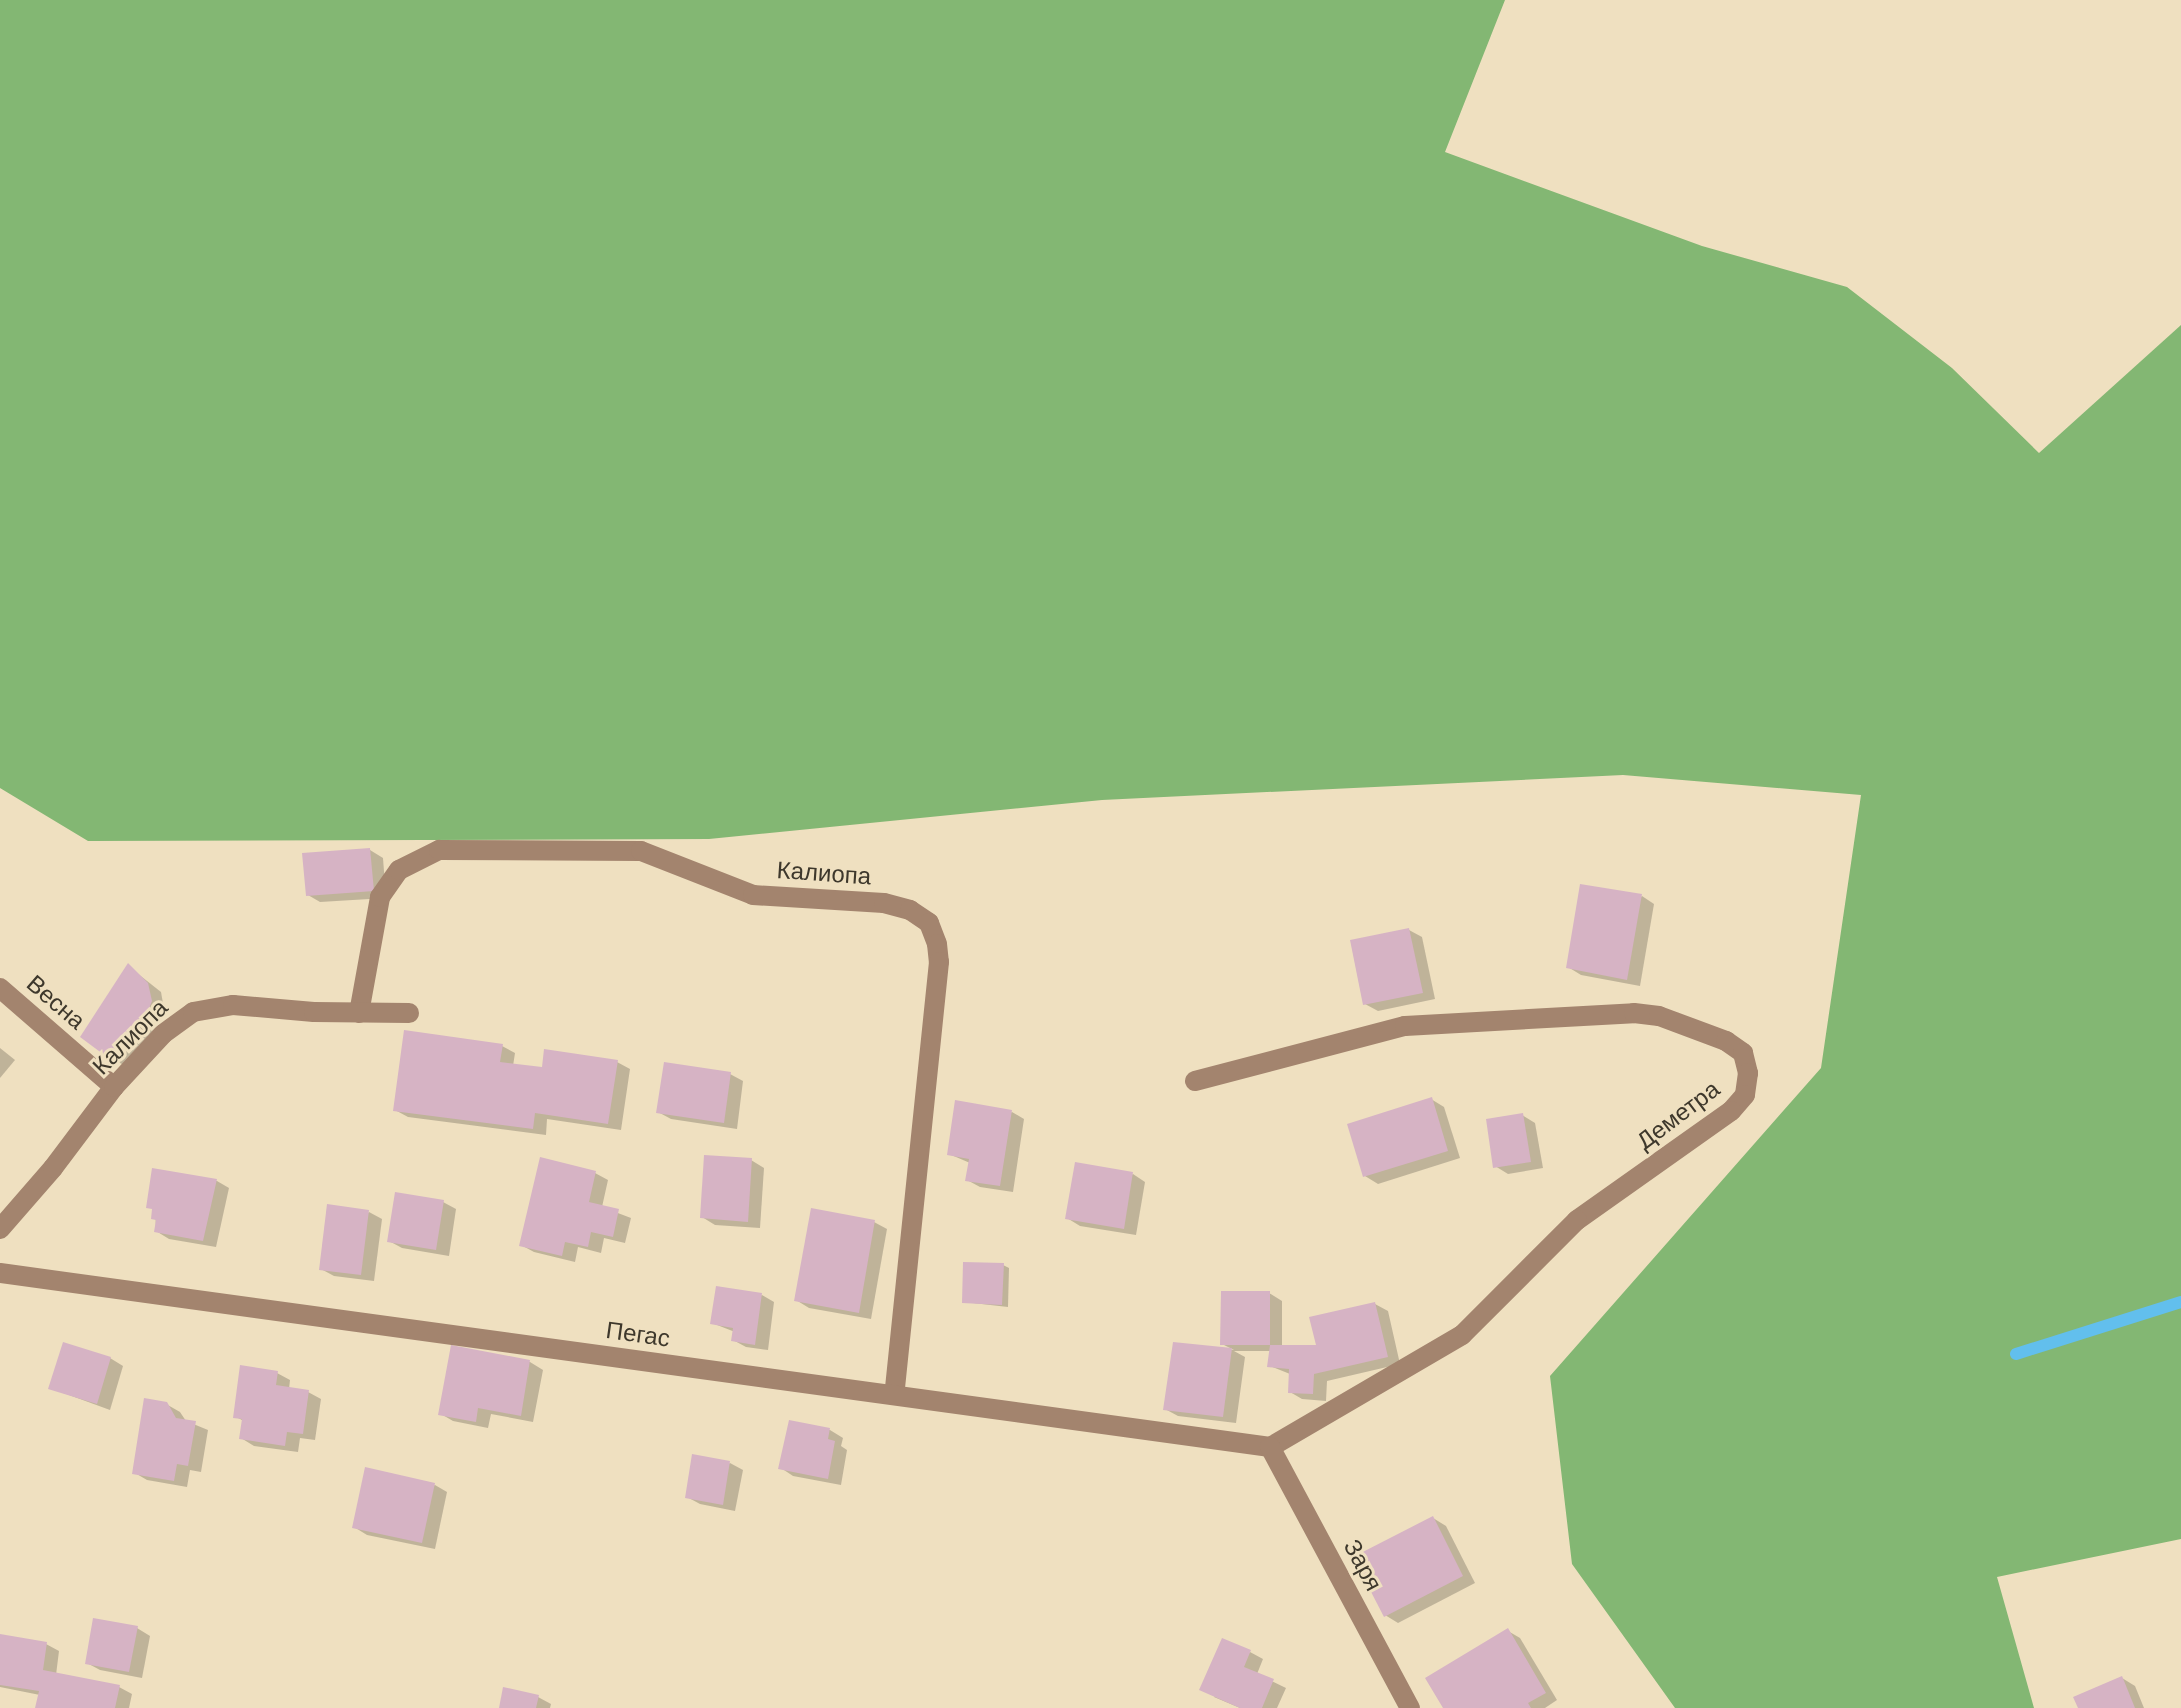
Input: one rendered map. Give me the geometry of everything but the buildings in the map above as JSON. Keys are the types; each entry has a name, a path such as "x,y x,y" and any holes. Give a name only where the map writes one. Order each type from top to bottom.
{"street":[{"name":"Калиопа","path":"359,1013 380,897 399,870 439,850 641,851 753,895 884,903 910,910 929,923 937,944 939,962 894,1395"},
{"name":"Весна","path":"0,988 114,1087"},
{"name":"Калиопа","path":"0,1229 53,1168 114,1087 163,1034 193,1012 233,1005 409,1013"},
{"name":"Деметра","path":"1195,1081 1405,1026 1634,1013 1659,1016 1726,1041 1743,1053 1748,1073 1745,1095 1731,1111 1577,1220 1462,1335 1270,1447"},
{"name":"Пегас","path":"0,1273 1270,1447"},
{"name":"Заря","path":"1270,1447 1410,1708"}],"green space":[{"path":"0,0 1505,0 1445,152 1702,246 1847,287 1952,368 2039,453 2181,325 2181,1539 1997,1577 2034,1708 1675,1708 1572,1564 1550,1376 1821,1068 1861,795 1623,775 1102,800 709,839 88,841 0,788"}],"waterway":[{"path":"2016,1354 2181,1302"}]}
